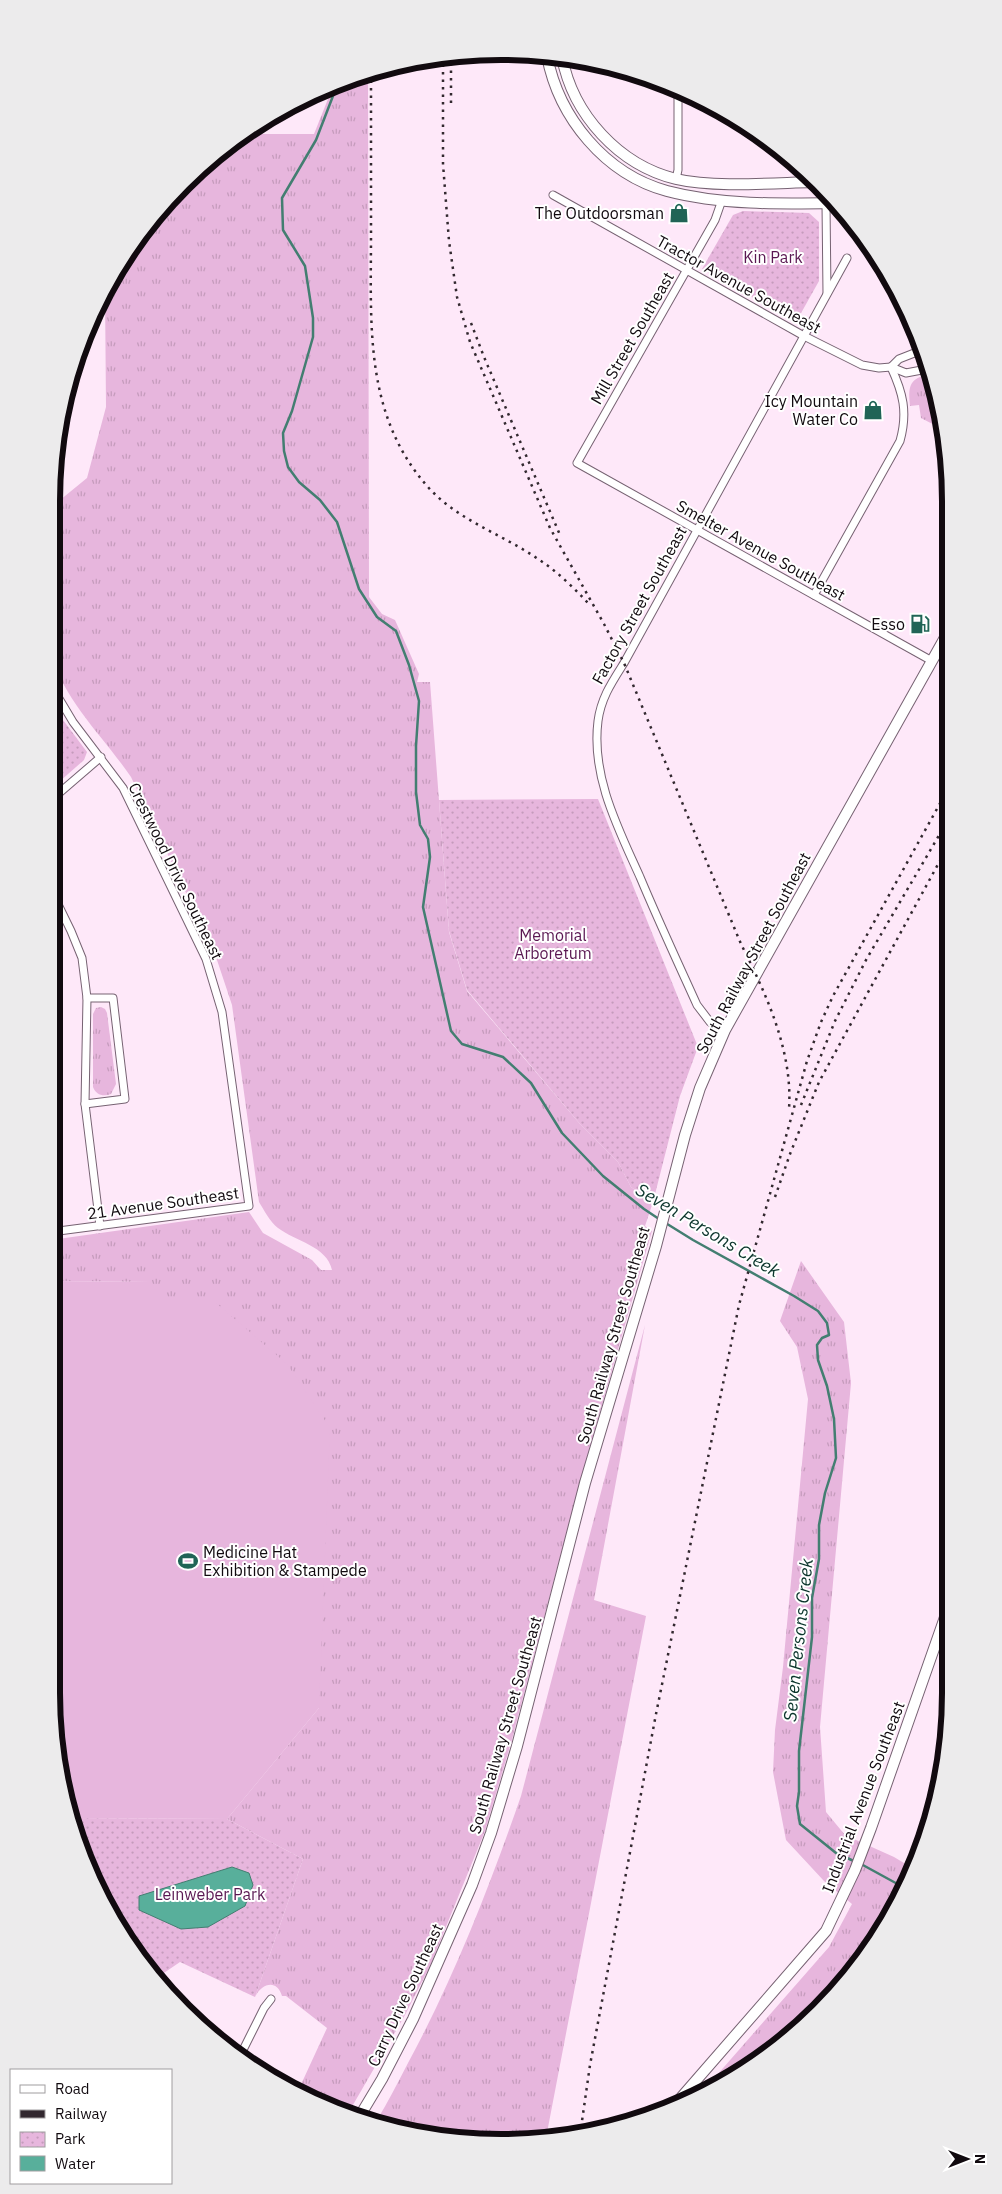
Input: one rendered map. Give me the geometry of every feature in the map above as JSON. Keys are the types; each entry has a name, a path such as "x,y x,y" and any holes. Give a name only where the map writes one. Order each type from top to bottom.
{"street":[{"path":"549,63 550,72 565,108 585,137 620,169 658,188 684,194 722,200 827,204"},
{"path":"564,65 580,105 594,126 613,146 640,165 676,179 712,183 806,182"},
{"path":"676,179 678,170 678,97"},
{"name":"Tractor Avenue Southeast","path":"553,196 804,336 862,365 879,368 891,367 906,373 922,370"},
{"name":"Mill Street Southeast","path":"577,463 715,220 722,200"},
{"path":"827,296 830,207"},
{"name":"Factory Street Southeast","path":"725,1030 710,1022 702,1012 660,924 606,794 602,781 597,742 598,722 607,689 624,663 847,258"},
{"path":"814,595 900,440 903,422 902,394 891,367 899,359 916,352"},
{"name":"Smelter Avenue Southeast","path":"577,463 932,661"},
{"name":"South Railway Street Southeast","path":"472,1885 491,1833 517,1746 585,1483 658,1238 685,1135 700,1088 725,1030 942,644"},
{"name":"Crestwood Drive Southeast","path":"60,700 73,722 123,788 206,959 222,1012 249,1206"},
{"path":"60,792 101,757"},
{"path":"60,908 82,958 87,998 86,1104 100,1226"},
{"path":"86,1104 125,1099 113,998 87,998"},
{"name":"21 Avenue Southeast","path":"60,1231 249,1206"},
{"name":"Industrial Avenue Southeast","path":"684,2094 826,1931 855,1870 871,1828 942,1626"},
{"name":"Carry Drive Southeast","path":"362,2112 382,2079 413,2019 472,1885"},
{"path":"243,2050 264,2008 271,1999"}],"green space":[{"path":"368,80 369,597 382,614 395,620 419,674 417,682 430,682 449,932 467,991 580,1124 618,1162 631,1187 653,1202 645,1226 652,1231 579,1485 511,1743 485,1831 430,1966 405,2015 351,2108 300,2086 327,2028 286,1996 282,1996 277,1987 273,1985 265,1986 255,1997 303,1859 227,1819 319,1708 216,1303 150,1303 150,1282 60,1281 60,1239 249,1212 263,1233 312,1260 321,1270 332,1270 324,1255 310,1245 285,1233 275,1225 259,1202 232,1005 215,954 131,777 75,703 60,677 60,500 87,478 106,407 105,306 134,256 151,233 169,210 210,169 256,134 314,134 330,95"},
{"name":"Kin Park","path":"743,211 809,213 819,222 819,281 796,322 702,269 733,215"},
{"path":"924,378 936,426 921,418 919,405 910,406 909,393 911,385 916,379"},
{"path":"60,716 87,752 84,760 60,781"},
{"name":"Memorial Arboretum","path":"598,799 698,1047 680,1096 653,1202 631,1187 618,1162 580,1124 467,990 449,931 439,800"},
{"path":"101,1007 107,1013 116,1084 111,1094 105,1095 98,1094 93,1087 93,1014 96,1008"},
{"path":"801,1261 844,1322 851,1383 820,1727 826,1812 845,1835 907,1865 883,1914 868,1938 833,1984 792,2025 746,2060 713,2080 829,1947 852,1904 824,1881 786,1840 773,1772 775,1730 783,1667 808,1399 797,1347 780,1321"},
{"name":"Medicine Hat Exhibition & Stampede","path":"60,1281 150,1282 150,1303 216,1303 287,1364 330,1428 319,1708 227,1819 78,1818 68,1779 61,1722 60,1693"},
{"path":"645,1325 594,1600 646,1616 547,2131 501,2134 472,2133 415,2126 379,2117 425,2031 456,1965 521,1796"},
{"name":"Leinweber Park","path":"78,1818 227,1819 303,1859 255,1997 180,1962 162,1975 134,1938 105,1888 83,1835"}],"water":[{"path":"232,1867 249,1873 253,1885 245,1906 208,1927 181,1929 139,1910 139,1896"}],"waterway":[{"name":"Seven Persons Creek","path":"334,93 316,140 282,198 283,230 305,266 313,318 313,337 292,411 283,433 284,451 288,467 299,482 320,500 337,522 359,589 377,617 396,631 409,665 419,701 416,746 416,792 420,825 428,839 430,857 423,907 451,1031 462,1044 503,1057 531,1083 562,1133 603,1176 659,1219"},
{"name":"Seven Persons Creek","path":"664,1222 794,1296 818,1311 827,1323 829,1335 822,1338 817,1345 818,1360 827,1386 834,1419 836,1458 825,1493 819,1525 819,1559 812,1598 812,1637 799,1751 797,1806 800,1824 836,1853 856,1862"},
{"name":"Seven Persons Creek","path":"861,1864 898,1885"}],"railway":[{"path":"451,63 451,103"},
{"path":"443,64 443,164 449,241 457,297 470,342 550,528 624,663 741,944 760,983 782,1044 787,1066 789,1109"},
{"path":"371,80 372,335 382,399 392,430 407,459 428,487 440,499 466,518 524,550 545,564 565,580 589,604"},
{"path":"471,323 560,535"},
{"path":"581,2127 590,2065 656,1714 739,1305 807,1061 821,1022 833,996 942,800"},
{"path":"801,1105 835,1021 866,960 942,830"},
{"path":"775,1197 819,1082 942,857"}],"place":[{"name":"The Outdoorsman","path":"679,213"},
{"name":"Icy Mountain Water Co","path":"873,410"},
{"name":"Esso","path":"920,624"},
{"name":"Medicine Hat Exhibition & Stampede","path":"188,1561"}]}
